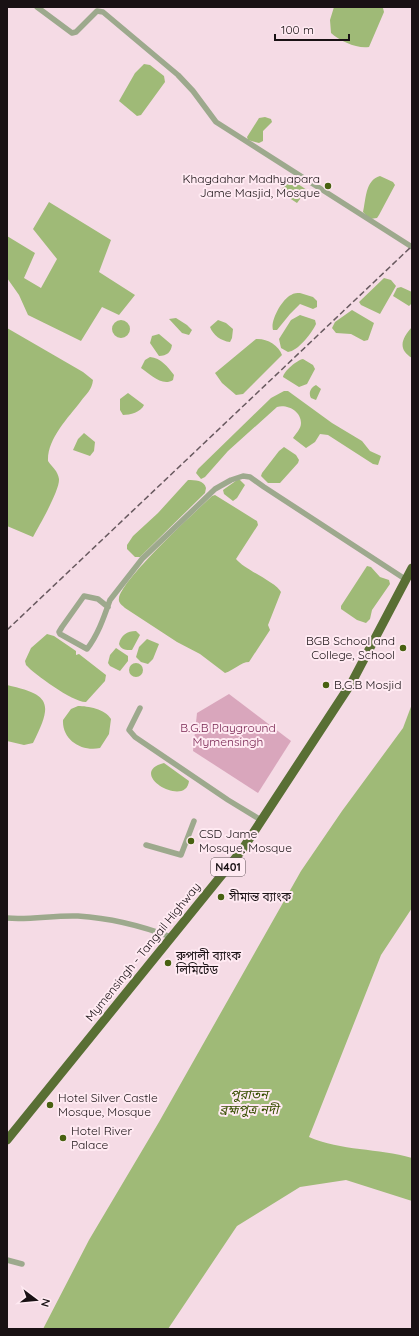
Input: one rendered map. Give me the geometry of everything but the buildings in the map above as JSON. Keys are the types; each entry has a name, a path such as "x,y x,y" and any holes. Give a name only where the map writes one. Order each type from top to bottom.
{"highway":[{"name":"Mymensingh - Tangail Highway","path":"7,1140 242,850 352,682 412,568"}],"street":[{"path":"37,7 72,33 76,32 97,11 103,12 178,75 193,91 216,122 412,247"},
{"path":"108,607 98,599 84,596 62,627 59,632 60,634 87,649 99,629 108,607 110,600 142,559 215,490 231,480 243,476 250,477 258,481 264,487 405,579"},
{"path":"140,708 129,730 135,737 228,800 261,820"},
{"path":"146,845 181,855 194,822"},
{"path":"7,918 25,920 78,916 145,927 171,937"},
{"path":"7,1260 22,1264"}],"green space":[{"name":"B.G.B Playground Mymensingh","path":"229,694 291,741 258,793 193,751 197,713"}],"water":[{"path":"334,7 383,8 384,12 369,47 359,47 349,44 331,33 330,20"},
{"path":"144,64 150,65 164,76 165,82 141,115 137,116 119,101 135,73"},
{"path":"265,117 271,119 272,122 263,131 263,141 259,143 248,140 247,137 259,118"},
{"path":"380,176 393,182 395,185 377,218 370,219 363,212 367,191 371,182"},
{"path":"289,178 307,190 297,203 280,192"},
{"path":"49,202 111,240 99,272 135,295 119,315 102,307 81,341 28,315 19,295 7,278 7,236 35,253 24,278 41,288 57,259 33,229"},
{"path":"384,278 391,280 396,286 380,314 361,305 359,302"},
{"path":"401,287 412,292 412,303 409,306 393,296 397,288"},
{"path":"294,293 300,293 313,297 317,301 317,307 313,309 300,304 277,330 273,330 273,321 281,305"},
{"path":"352,310 374,323 368,340 364,341 351,334 336,333 332,328 335,322"},
{"path":"300,315 315,320 316,324 308,337 300,345 288,352 281,348 279,339 291,320"},
{"path":"176,318 192,330 189,335 182,333 169,319"},
{"path":"121,320 127,323 130,329 127,335 121,338 115,335 112,329 115,323"},
{"path":"218,320 226,323 233,329 230,342 221,339 211,330 210,327"},
{"path":"412,327 412,358 404,351 403,343 406,335"},
{"path":"7,328 83,372 93,380 90,389 59,429 51,445 48,461 55,469 59,479 49,508 33,537 7,526"},
{"path":"159,334 172,345 171,350 168,353 159,356 150,343 152,336"},
{"path":"256,339 272,343 278,348 282,355 243,394 236,395 222,383 215,373"},
{"path":"150,357 158,359 167,366 174,375 173,380 169,382 160,381 141,368 145,360"},
{"path":"303,359 313,365 315,369 307,384 299,387 283,377 291,366 297,361"},
{"path":"316,385 321,389 316,400 311,398 310,392"},
{"path":"284,391 288,391 332,423 362,441 370,451 381,456 378,465 373,464 328,435 320,434 315,442 306,448 293,438 301,425 299,415 293,409 281,406 277,407 228,451 205,477 201,479 196,473 198,469 271,398"},
{"path":"128,393 144,405 135,413 123,415 120,410 120,399"},
{"path":"84,433 95,442 94,451 90,456 73,450 78,439"},
{"path":"284,447 296,455 299,460 298,463 280,483 268,483 261,476 262,473 279,451"},
{"path":"188,480 203,483 206,488 205,493 140,557 135,557 127,549 127,545 133,536 158,513"},
{"path":"237,480 240,480 245,485 237,498 233,501 224,494 223,490"},
{"path":"215,495 257,521 258,525 236,559 273,584 281,592 268,625 270,630 249,662 243,663 225,673 200,654 177,642 125,608 119,601 123,589 145,561 190,516"},
{"path":"367,566 371,567 380,577 389,580 390,584 372,610 370,619 366,623 357,620 341,609 341,606"},
{"path":"136,631 140,635 132,650 122,649 119,644 123,636 127,633"},
{"path":"47,634 54,636 76,651 76,655 79,654 106,675 105,681 86,702 80,701 64,693 45,681 26,665 25,661 31,648"},
{"path":"147,639 159,644 153,659 148,664 141,662 136,657 139,647"},
{"path":"116,648 128,656 128,661 120,671 110,666 108,663 110,655"},
{"path":"133,663 139,663 143,667 143,673 139,677 133,677 129,673 129,667"},
{"path":"7,685 32,693 40,697 44,703 44,718 33,743 24,745 7,741"},
{"name":"পুরাতন ব্রহ্মপুত্র নদী","path":"412,704 412,908 381,955 309,1137 334,1145 386,1152 412,1158 412,1201 346,1180 300,1187 237,1226 168,1329 43,1329 89,1240 159,1122 301,871 342,811 403,728"},
{"path":"78,706 91,707 101,710 111,719 109,734 100,748 93,749 80,746 74,743 66,733 63,720 71,709"},
{"path":"164,763 189,781 185,789 178,791 169,790 154,780 151,774 154,768"}],"railway":[{"path":"7,630 412,246"}],"place":[{"name":"Khagdahar Madhyapara Jame Masjid, Mosque","path":"328,186"},
{"name":"BGB School and College, School","path":"403,648"},
{"name":"B.G.B Mosjid","path":"326,685"},
{"name":"CSD Jame Mosque, Mosque","path":"191,841"},
{"name":"সীমান্ত ব্যাংক","path":"221,897"},
{"name":"রুপালী ব্যাংক লিমিটেড","path":"168,963"},
{"name":"Hotel Silver Castle Mosque, Mosque","path":"50,1105"},
{"name":"Hotel River Palace","path":"63,1138"}]}
